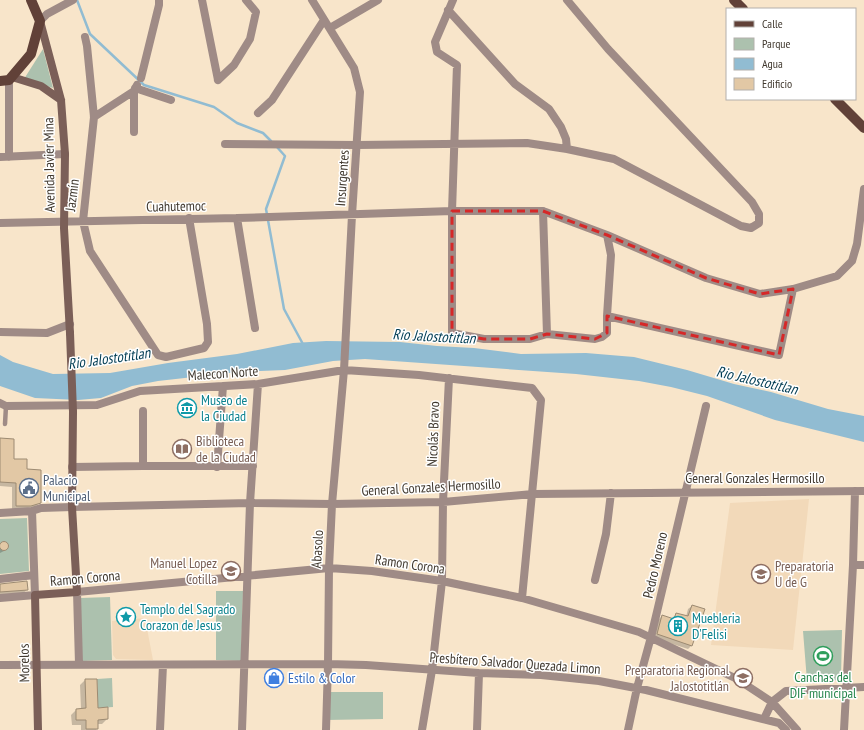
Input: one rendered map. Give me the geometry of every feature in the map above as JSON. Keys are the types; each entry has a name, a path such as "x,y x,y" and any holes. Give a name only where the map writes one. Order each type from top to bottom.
{"main road":[{"name":"Avenida Javier Mina","path":"31,0 40,21"},
{"path":"734,0 742,8"},
{"path":"7,80 30,54 40,21"},
{"path":"836,100 864,128"}],"street":[{"path":"40,21 47,14 73,0"},
{"path":"134,132 137,85 147,54 159,0"},
{"path":"202,0 218,80 234,65 250,39 256,12 246,0"},
{"name":"Insurgentes","path":"312,0 354,68 360,92 344,367"},
{"path":"330,28 378,0"},
{"path":"453,0 435,42 437,52 457,65 457,103 452,211 452,333 484,339 530,339 547,334 595,339 602,338 607,333 611,255 607,235"},
{"path":"225,144 357,145 527,143 567,148 614,159 741,226 751,228 759,222 759,214 752,202 608,49 568,0"},
{"path":"448,10 515,84 549,109 561,127 566,139 567,148"},
{"path":"258,113 272,100 324,20"},
{"name":"Avenida Javier Mina","path":"40,21 61,100 65,154 65,222 73,412 72,507 77,592"},
{"name":"Jazmín","path":"85,38 94,117 82,221 90,251 158,355 166,357 204,348 208,342 207,324 189,218"},
{"path":"9,157 7,80 42,86 61,100"},
{"path":"94,117 137,85"},
{"path":"137,85 171,100"},
{"path":"0,157 65,154"},
{"path":"547,334 543,211 607,235 712,280 760,294 793,289 837,276 852,261 857,244 864,189"},
{"name":"Cuahutemoc","path":"0,223 189,218 262,218 452,211 543,211"},
{"path":"237,218 255,328"},
{"path":"607,316 779,355 793,289"},
{"path":"0,332 47,333 70,324"},
{"name":"Malecon Norte","path":"3,404 97,405 140,391 258,384 344,367 532,388 541,400 522,598"},
{"name":"Abasolo","path":"326,730 329,568 332,504 344,367"},
{"name":"Nicolás Bravo","path":"422,730 432,670 442,581 443,502 449,378"},
{"path":"242,730 250,503 258,384"},
{"path":"217,467 222,386"},
{"name":"Pedro Moreno","path":"628,730 706,406"},
{"path":"143,466 144,411"},
{"path":"72,467 253,466"},
{"path":"844,730 853,566 860,491"},
{"name":"General Gonzales Hermosillo","path":"0,513 32,511 41,508 72,507 250,503 332,504 443,502 533,494 860,491"},
{"path":"595,580 606,534 611,493"},
{"path":"32,511 35,595"},
{"path":"853,566 864,565"},
{"name":"Ramon Corona","path":"0,598 329,568 372,571 442,581 522,598 639,632 737,679 772,702 782,721"},
{"path":"0,579 34,575"},
{"path":"77,592 79,664"},
{"name":"Morelos","path":"35,595 38,730"},
{"name":"Presbítero Salvador Quezada Limon","path":"0,665 328,664 366,665 479,673 541,675 600,681 637,688 764,719 782,721"},
{"path":"160,730 163,665"},
{"path":"477,730 479,673"},
{"path":"764,719 772,702 786,691 864,687"},
{"path":"782,721 786,730"},
{"path":"782,721 797,730"}],"lane":[{"path":"3,404 5,424"}],"highlighted area":[{"path":"452,211 543,211 607,235 706,278 760,294 793,289 779,355 607,316 607,333 595,339 547,334 530,339 484,339 452,333"}],"shaded area":[{"name":"Preparatoria U de G","path":"809,499 793,650 711,645 730,503"},
{"path":"145,618 153,660 116,659 113,655 112,621"}],"green space":[{"path":"43,49 53,88 24,79"},
{"path":"27,518 29,571 0,574 0,519"},
{"path":"216,591 243,591 241,661 216,660"},
{"path":"110,597 112,660 82,661 80,598"},
{"name":"Canchas del DIF municipal","path":"842,630 841,680 807,681 803,631"},
{"path":"112,678 113,707 98,708 97,679"},
{"path":"327,692 383,692 383,719 326,720"}],"water":[{"path":"326,341 400,342 474,348 521,354 586,353 634,357 687,370 734,384 771,392 828,409 864,416 864,442 775,420 707,396 639,381 576,374 365,359 333,361 285,370 238,372 158,381 132,386 101,398 78,400 35,398 0,386 0,355 13,362 53,374 110,373 168,363 237,354 293,343"}],"building":[{"path":"0,438 14,439 14,459 27,459 27,469 41,470 41,503 31,506 16,506 16,483 0,482"},
{"path":"4,541 9,546 4,551 -1,546"},
{"path":"27,581 28,590 0,592 0,584"},
{"name":"Muebleria D'Felisi","path":"692,605 705,609 692,646 657,634 662,615 674,619 676,613 688,616"},
{"path":"85,679 97,679 98,708 108,707 108,719 98,720 98,729 86,729 86,720 76,720 76,709 86,708"}],"waterway":[{"path":"77,0 90,34 144,85 214,107 237,123 263,133 271,141"},
{"path":"276,146 285,156 266,209 284,309 304,346"}],"place":[{"name":"Museo de la Ciudad","path":"187,408"},
{"name":"Biblioteca de la Ciudad","path":"182,449"},
{"name":"Palacio Municipal","path":"29,488"},
{"name":"Manuel Lopez Cotilla","path":"231,571"},
{"name":"Preparatoria U de G","path":"761,574"},
{"name":"Templo del Sagrado Corazon de Jesus","path":"126,617"},
{"name":"Muebleria D'Felisi","path":"678,626"},
{"name":"Canchas del DIF municipal","path":"823,656"},
{"name":"Estilo & Color","path":"274,678"},
{"name":"Preparatoria Regional Jalostotitlán","path":"743,678"}],"water label":[{"name":"Rio Jalostotitlan","path":"434,336"},
{"name":"Rio Jalostotitlan","path":"109,358"},
{"name":"Rio Jalostotitlan","path":"757,380"}]}
